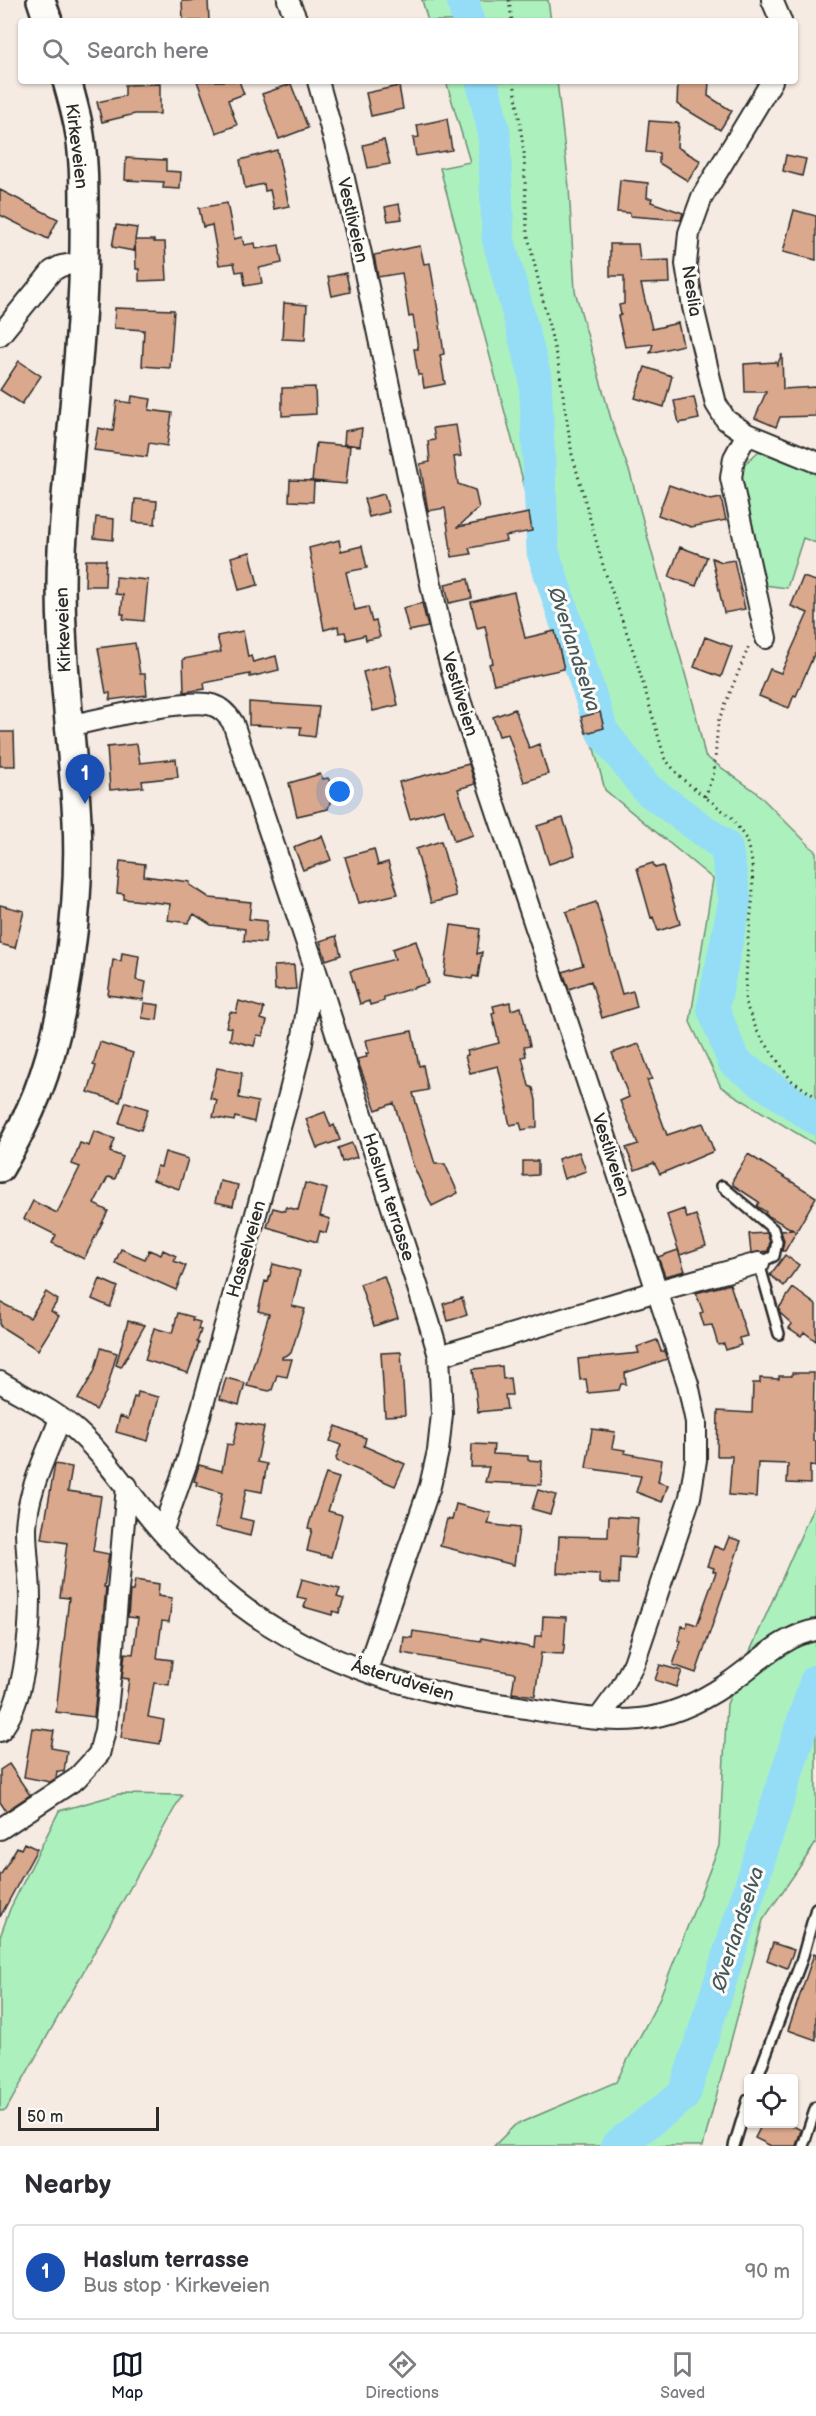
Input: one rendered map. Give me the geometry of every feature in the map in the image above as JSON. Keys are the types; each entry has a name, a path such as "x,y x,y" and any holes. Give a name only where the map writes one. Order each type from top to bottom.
{"main road":[{"path":"41,0 47,18"},
{"name":"Kirkeveien","path":"0,1168 38,1092 50,1054 64,988 75,890 77,851 74,787 61,639 62,559 84,262 82,159 78,125 68,84"}],"street":[{"path":"288,0 296,18"},
{"path":"772,0 780,18"},
{"name":"Vestliveien","path":"319,84 340,161 441,631 455,681 688,1384 696,1422 696,1460 690,1497 634,1663 621,1688 599,1718"},
{"name":"Neslia","path":"770,84 702,196 688,232 686,264 693,307 716,404 726,420 747,434 816,462"},
{"path":"0,334 52,271 61,266 84,262"},
{"path":"747,434 734,458 730,478 764,630"},
{"name":"Haslum terrasse","path":"68,726 181,704 215,705 226,713 241,744 314,962 439,1356 442,1414 438,1451 430,1486 367,1670"},
{"name":"Hasselveien","path":"162,1532 187,1462 289,1095 302,1043 314,962"},
{"path":"439,1356 759,1263"},
{"name":"Åsterudveien","path":"0,1382 76,1430 127,1486 162,1532 217,1586 259,1619 331,1658 448,1695 555,1713 599,1718 638,1719 665,1714 692,1703 726,1685 786,1641 815,1630"},
{"path":"0,1731 14,1712 23,1679 30,1599 26,1529 30,1498 60,1419"},
{"path":"0,1829 76,1779 99,1754 105,1730 127,1486"}],"lane":[{"path":"722,1186 772,1229 777,1242 774,1256 759,1263 779,1334"},
{"path":"759,2074 802,1959 816,1908"},
{"path":"803,2146 816,2107"},
{"path":"734,2146 744,2113"}],"path":[{"path":"509,0 512,18"},
{"path":"514,84 524,153 527,232 559,368 572,453 604,569 635,656 665,759 681,778 732,818 746,839 752,862 753,896 745,1002 757,1032 791,1080 816,1097"},
{"path":"705,797 714,773 718,722 755,630 764,630"}],"green space":[{"path":"422,0 548,0 551,18 427,18"},
{"path":"447,84 557,84 569,187 575,291 613,426 630,473 695,710 705,756 756,792 816,852 816,1145 721,1087 690,1022 713,879 605,790 440,168 470,162"},
{"path":"759,451 816,474 816,543 803,538 787,588 764,585 739,469"},
{"path":"816,1501 816,1843 763,1920 703,2146 494,2146 515,2125 616,2082 658,2002 719,1846 727,1704"},
{"path":"119,1794 182,1795 6,2110 0,2111 0,1937 10,1909 59,1811"}],"building":[{"path":"208,0 209,18 183,18 182,1"},
{"path":"160,84 160,114 135,114 102,122 97,102 125,96 125,85"},
{"path":"198,84 240,84 244,94 228,100 237,125 216,133"},
{"path":"291,84 308,128 279,139 262,94"},
{"path":"678,84 709,84 708,96 732,111 720,130 677,104"},
{"path":"399,86 403,109 371,116 366,93"},
{"path":"447,119 452,150 416,156 413,138 419,137 417,125"},
{"path":"649,121 679,123 677,147 701,161 688,181 659,163 659,153 646,152"},
{"path":"384,140 390,164 368,168 363,145"},
{"path":"277,150 289,206 274,209 270,190 265,191 264,184 245,188 240,160"},
{"path":"786,155 806,159 802,176 783,171"},
{"path":"126,158 166,160 166,171 181,172 180,189 163,188 164,182 125,180"},
{"path":"620,180 648,183 647,198 652,198 651,202 683,213 681,220 630,216 630,213 617,212"},
{"path":"0,190 58,219 48,239 0,215"},
{"path":"227,203 234,239 242,237 244,245 255,243 256,249 279,245 282,263 259,268 262,283 245,286 243,271 236,272 234,263 219,265 212,225 203,227 199,208"},
{"path":"399,204 402,219 388,221 385,207"},
{"path":"794,210 816,216 816,260 783,252"},
{"path":"116,225 137,228 135,240 165,242 167,280 139,281 135,241 134,251 112,247"},
{"path":"610,244 638,244 640,261 669,260 670,283 641,284 652,329 678,323 683,345 650,353 653,344 625,347 618,316 621,315 619,305 624,304 624,276 610,276"},
{"path":"420,246 424,264 430,263 444,354 440,355 445,384 424,388 422,375 418,375 414,349 418,349 413,316 409,317 402,273 378,277 374,255"},
{"path":"346,273 350,292 332,296 328,277"},
{"path":"284,303 307,305 305,340 282,339"},
{"path":"115,308 174,310 170,368 142,366 144,330 114,328"},
{"path":"782,354 783,389 816,387 816,416 780,417 776,427 755,418 766,392 745,392 744,364 776,362 777,365"},
{"path":"19,361 41,376 22,404 0,390"},
{"path":"645,367 672,376 664,407 635,398"},
{"path":"315,387 316,414 282,416 282,388"},
{"path":"132,396 151,399 149,410 172,413 167,446 149,443 147,457 94,450 98,428 113,431 117,401 131,403"},
{"path":"694,397 699,419 679,423 674,401"},
{"path":"456,425 461,456 454,457 458,484 475,490 479,508 458,527 529,513 532,531 505,536 506,541 469,548 471,554 452,557 445,508 428,511 420,464 430,462 428,441 435,440 433,428"},
{"path":"362,428 360,446 344,444 345,431"},
{"path":"316,443 350,446 346,484 312,481"},
{"path":"290,480 314,481 313,502 289,501"},
{"path":"669,485 711,500 721,498 726,520 691,527 658,515"},
{"path":"384,494 389,512 369,517 364,499"},
{"path":"135,499 157,501 155,524 133,522"},
{"path":"96,517 114,519 113,540 94,538"},
{"path":"339,540 341,551 362,546 367,568 346,572 355,610 368,607 372,622 376,621 380,637 366,640 365,635 347,640 345,632 339,633 338,626 324,630 309,548"},
{"path":"680,547 707,557 696,586 669,577"},
{"path":"250,552 258,585 239,590 231,557"},
{"path":"712,558 722,562 734,560 745,609 724,613"},
{"path":"86,560 106,560 105,586 85,586"},
{"path":"116,577 148,580 144,621 123,619 124,614 121,614 123,595 115,594"},
{"path":"803,577 816,581 816,650 789,708 759,696 770,669 781,673 808,613 791,606"},
{"path":"468,579 472,598 449,603 445,584"},
{"path":"514,592 525,638 555,631 564,669 494,684 489,664 493,663 485,626 477,628 471,602"},
{"path":"422,603 428,627 409,631 403,608"},
{"path":"243,631 248,657 251,656 253,662 276,656 279,670 250,677 250,674 204,683 205,689 184,692 183,659 221,652 217,636"},
{"path":"705,637 732,647 721,677 694,667"},
{"path":"135,643 140,674 145,674 147,695 110,700 110,693 106,693 98,648"},
{"path":"389,665 398,705 373,711 363,672"},
{"path":"249,702 319,707 315,737 300,735 301,727 249,725"},
{"path":"515,709 529,748 539,744 548,774 524,782 508,734 499,736 493,717"},
{"path":"600,712 604,728 586,733 581,717"},
{"path":"0,732 14,732 15,766 0,766"},
{"path":"137,744 140,763 176,759 178,777 142,781 143,787 110,790 107,747"},
{"path":"469,764 475,784 458,789 473,835 454,841 444,809 410,819 399,782"},
{"path":"320,774 323,779 328,778 334,790 328,809 297,816 289,783"},
{"path":"563,818 575,855 549,864 537,826"},
{"path":"322,836 331,860 303,870 294,847"},
{"path":"441,841 456,896 431,903 416,849"},
{"path":"374,849 378,865 388,862 398,894 359,903 345,857"},
{"path":"120,861 145,864 144,876 190,882 190,885 210,898 251,902 249,919 267,921 265,943 244,941 245,929 211,925 194,914 188,923 168,920 170,904 124,899 124,894 117,893"},
{"path":"653,863 655,868 663,866 680,924 658,931 653,917 651,918 637,868"},
{"path":"596,902 622,994 633,991 637,1007 602,1018 591,981 569,989 563,972 583,965 566,912"},
{"path":"0,905 24,911 15,948 0,944"},
{"path":"451,925 480,929 477,954 482,952 478,977 473,976 472,979 444,975"},
{"path":"336,936 341,955 326,960 320,941"},
{"path":"416,941 429,983 384,997 384,1001 370,1005 369,1001 360,1004 350,971 395,959 392,949"},
{"path":"122,953 139,956 136,980 146,982 143,1000 108,995 113,960 121,961"},
{"path":"294,965 296,989 275,990 274,966"},
{"path":"239,1001 264,1008 261,1019 267,1021 263,1036 257,1035 254,1046 230,1040 232,1028 226,1027 230,1012 236,1013"},
{"path":"510,1002 511,1010 521,1007 530,1046 524,1047 526,1056 522,1057 529,1086 533,1088 536,1100 537,1127 522,1130 520,1123 510,1125 498,1066 470,1073 465,1056 468,1055 467,1051 499,1043 492,1014 495,1013 493,1006"},
{"path":"144,1003 159,1005 157,1020 142,1018"},
{"path":"412,1031 419,1066 423,1065 428,1090 413,1093 435,1164 445,1164 458,1193 432,1206 413,1165 394,1103 376,1110 357,1059 367,1057 366,1053 369,1053 366,1040"},
{"path":"100,1042 133,1053 120,1102 88,1092"},
{"path":"639,1044 652,1079 647,1080 667,1135 703,1123 714,1151 660,1174 654,1163 635,1170 626,1148 638,1144 620,1101 629,1097 612,1053"},
{"path":"217,1068 242,1073 239,1098 258,1102 254,1122 235,1117 234,1121 213,1117 217,1100 210,1098"},
{"path":"126,1102 148,1109 141,1130 119,1123"},
{"path":"325,1112 340,1140 317,1148 306,1119"},
{"path":"94,1131 115,1139 110,1152 123,1157 115,1179 108,1177 94,1204 108,1211 84,1259 52,1243 56,1235 24,1219 33,1201 57,1213 80,1167 72,1164 80,1143 89,1146"},
{"path":"352,1143 357,1157 342,1162 338,1148"},
{"path":"165,1152 188,1159 179,1189 153,1180 157,1166 161,1167"},
{"path":"579,1152 586,1171 564,1179 558,1159"},
{"path":"748,1154 816,1197 785,1251 782,1251 784,1241 781,1231 793,1230 765,1214 766,1212 757,1206 759,1202 733,1185 733,1179"},
{"path":"523,1161 538,1161 538,1175 523,1176"},
{"path":"220,1181 238,1185 233,1206 215,1202"},
{"path":"305,1183 327,1189 320,1216 330,1219 326,1233 320,1231 317,1242 267,1227 273,1208 285,1211 286,1207 298,1210"},
{"path":"684,1209 687,1218 696,1215 706,1246 680,1255 667,1215"},
{"path":"767,1233 770,1242 768,1251 751,1253 749,1234"},
{"path":"121,1249 145,1259 149,1250 161,1255 163,1250 176,1256 174,1261 186,1266 176,1290 115,1263"},
{"path":"678,1250 685,1271 665,1276 658,1257"},
{"path":"785,1255 799,1265 784,1286 770,1275"},
{"path":"273,1264 300,1271 292,1306 305,1309 291,1353 282,1357 282,1359 292,1359 287,1377 277,1375 272,1390 269,1391 247,1386 269,1314 258,1311 265,1281 268,1282"},
{"path":"384,1276 398,1318 374,1326 360,1284"},
{"path":"100,1279 118,1287 110,1307 92,1299"},
{"path":"730,1284 747,1336 739,1338 741,1345 726,1350 724,1344 718,1345 712,1325 704,1326 700,1313 703,1312 696,1293"},
{"path":"793,1288 816,1305 816,1341 804,1332 801,1336 789,1328 792,1324 780,1313 779,1308"},
{"path":"46,1292 58,1300 51,1311 59,1316 38,1350 0,1326 0,1302 30,1318"},
{"path":"462,1298 467,1315 448,1321 443,1304"},
{"path":"178,1313 193,1317 192,1320 200,1322 198,1329 201,1330 197,1342 199,1343 188,1373 145,1360 154,1328 172,1333"},
{"path":"128,1321 145,1325 121,1367 116,1365"},
{"path":"657,1340 667,1359 625,1373 626,1384 621,1384 619,1390 588,1393 586,1379 580,1380 578,1359 639,1353 637,1347"},
{"path":"101,1348 117,1353 106,1392 96,1410 78,1399 94,1372"},
{"path":"401,1352 405,1415 385,1416 381,1353"},
{"path":"502,1366 503,1379 510,1378 512,1395 505,1395 507,1409 478,1412 473,1369"},
{"path":"792,1373 814,1373 813,1441 816,1441 816,1466 810,1465 810,1484 787,1483 788,1464 758,1463 756,1497 729,1495 732,1456 717,1456 718,1411 752,1413 753,1383 760,1383 760,1378 779,1379 779,1376 792,1376"},
{"path":"226,1378 245,1383 239,1405 220,1399"},
{"path":"138,1392 159,1397 148,1441 116,1432 120,1416 128,1419 134,1397 137,1398"},
{"path":"238,1422 264,1427 257,1462 267,1464 262,1492 246,1489 240,1518 253,1521 250,1536 215,1527 222,1493 196,1485 197,1482 194,1481 199,1465 222,1471 227,1444 233,1445"},
{"path":"336,1426 366,1438 364,1446 405,1464 395,1486 337,1461 341,1445 330,1441"},
{"path":"592,1429 615,1432 612,1448 625,1450 624,1453 662,1460 658,1482 668,1485 662,1502 636,1492 641,1476 586,1468"},
{"path":"472,1444 494,1445 493,1454 528,1456 528,1460 542,1461 541,1485 485,1482 489,1467 471,1467"},
{"path":"55,1464 72,1467 68,1491 101,1496 93,1551 109,1554 104,1587 106,1587 94,1717 56,1712 69,1598 60,1597 67,1543 42,1539"},
{"path":"326,1474 339,1478 328,1511 342,1515 331,1557 307,1551 312,1529 308,1528"},
{"path":"538,1490 556,1495 550,1514 532,1509"},
{"path":"456,1504 491,1513 488,1524 519,1528 514,1565 440,1546 447,1519 452,1520"},
{"path":"609,1516 638,1518 635,1558 620,1557 619,1584 600,1583 600,1575 557,1573 559,1536 608,1537"},
{"path":"729,1537 741,1541 696,1673 673,1665 681,1641 678,1640 682,1626 686,1627 688,1622 697,1625 716,1572 713,1571 714,1568 707,1566 714,1546 724,1550"},
{"path":"302,1579 340,1589 337,1597 344,1599 339,1613 333,1611 332,1615 304,1607 307,1599 297,1597"},
{"path":"135,1580 159,1584 158,1596 172,1598 169,1622 162,1621 157,1658 172,1660 169,1685 154,1683 148,1717 164,1720 160,1744 121,1738 129,1679 122,1678 125,1653 133,1654 138,1618 128,1617 130,1591 133,1591"},
{"path":"543,1616 566,1617 564,1649 563,1654 541,1653 535,1696 512,1693 515,1673 402,1653 404,1637 412,1638 413,1631 481,1641 481,1638 534,1648 535,1636 542,1636"},
{"path":"660,1665 682,1671 676,1687 655,1680"},
{"path":"32,1728 54,1731 51,1748 67,1751 64,1772 57,1771 56,1778 50,1782 24,1777"},
{"path":"9,1764 30,1795 6,1811 0,1802 0,1770"},
{"path":"24,1843 37,1849 0,1917 0,1876 17,1847 21,1849"},
{"path":"773,1943 794,1950 787,1968 767,1960"},
{"path":"814,1954 816,1955 816,2040 788,2030"},
{"path":"760,2128 797,2128 801,2130 796,2146 771,2146 755,2138"}],"waterway":[{"name":"Øverlandselva","path":"463,0 467,18"},
{"name":"Øverlandselva","path":"483,84 494,132 498,238 535,376 543,552 602,731 647,789 726,847 735,900 713,1008 734,1062 816,1119"},
{"name":"Øverlandselva","path":"617,2146 684,2095 816,1681"}],"place":[{"name":"Haslum terrasse","path":"85,804"}]}
